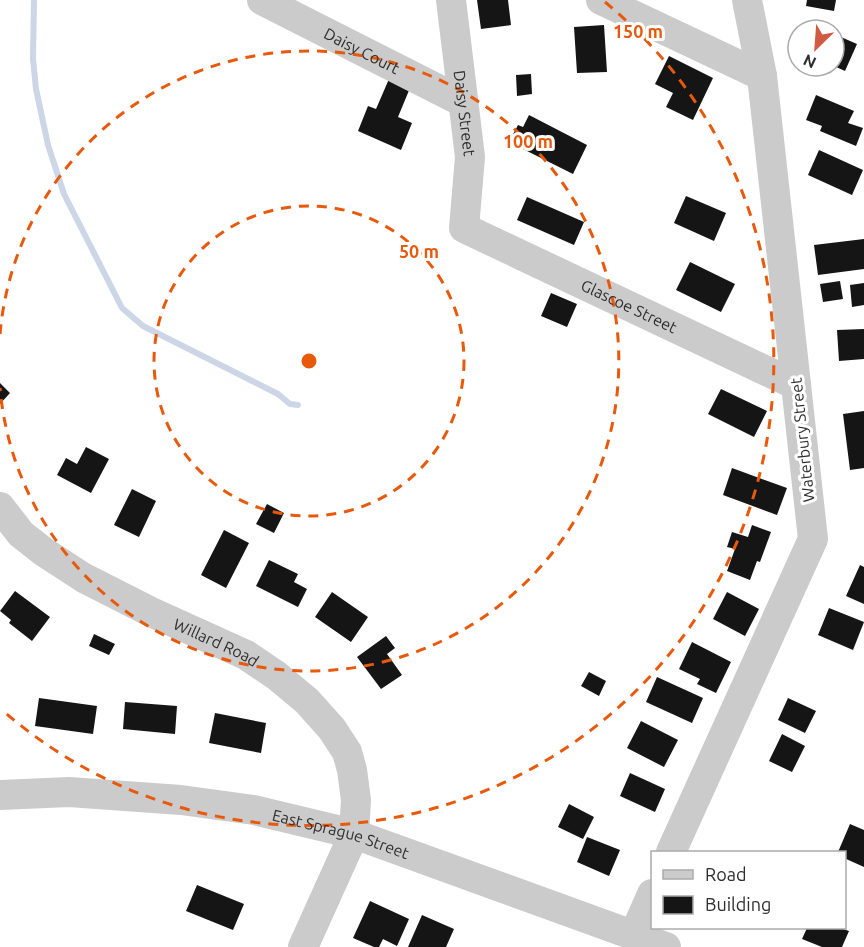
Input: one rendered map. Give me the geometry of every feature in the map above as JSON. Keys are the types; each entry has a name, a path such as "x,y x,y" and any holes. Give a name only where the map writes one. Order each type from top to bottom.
{"street":[{"name":"Daisy Court","path":"262,0 463,102"},
{"name":"Daisy Street","path":"451,0 470,157 464,228"},
{"path":"601,0 762,76"},
{"name":"Waterbury Street","path":"671,851 813,539 762,76 747,0"},
{"name":"Glascoe Street","path":"464,228 796,384"},
{"name":"Willard Road","path":"0,507 21,534 84,578 151,612 246,655 277,676 307,701 332,729 347,752 356,800 354,834"},
{"name":"East Sprague Street","path":"0,795 69,792 181,800 254,810 354,834 666,947"},
{"path":"303,947 354,834"},
{"path":"634,935 651,896"}],"building":[{"path":"477,0 508,0 511,25 481,29"},
{"path":"807,0 836,0 834,11 806,6"},
{"path":"604,25 607,72 577,73 574,27"},
{"path":"846,39 857,44 846,69"},
{"path":"669,56 713,78 693,120 666,107 673,93 655,84"},
{"path":"531,74 532,94 517,96 516,75"},
{"path":"389,79 410,88 398,117 412,123 401,150 358,131 368,106 376,109"},
{"path":"816,95 854,111 848,123 863,128 856,146 820,131 822,126 806,120"},
{"path":"529,115 587,145 573,174 509,142 518,125 523,127"},
{"path":"819,150 863,170 852,195 808,175"},
{"path":"686,196 726,213 714,241 674,223"},
{"path":"527,197 584,222 574,245 517,220"},
{"path":"864,239 864,269 818,275 814,245"},
{"path":"690,262 735,284 721,312 676,290"},
{"path":"840,281 843,299 823,302 820,284"},
{"path":"864,283 864,305 852,307 850,285"},
{"path":"551,293 577,304 567,327 541,316"},
{"path":"864,329 864,359 839,361 837,330"},
{"path":"0,383 10,393 0,404"},
{"path":"721,389 767,411 754,437 708,414"},
{"path":"864,411 864,468 850,470 843,414"},
{"path":"86,447 109,459 91,493 57,475 66,458 77,464"},
{"path":"732,468 787,488 777,515 723,495"},
{"path":"132,489 156,501 139,537 114,525"},
{"path":"267,504 284,513 274,533 256,524"},
{"path":"752,525 771,532 760,562 757,561 750,580 727,571 735,549 727,547 732,532 748,537"},
{"path":"224,530 249,543 226,588 201,575"},
{"path":"269,560 298,574 294,582 307,589 298,607 256,586"},
{"path":"860,565 864,567 864,604 846,596"},
{"path":"15,591 50,617 32,641 9,623 11,620 0,611"},
{"path":"332,592 368,617 351,642 315,617"},
{"path":"727,592 759,609 745,636 713,619"},
{"path":"829,608 864,622 853,650 818,635"},
{"path":"94,634 115,644 109,655 89,646"},
{"path":"386,636 395,648 387,654 402,675 381,689 357,657"},
{"path":"692,642 731,662 716,693 697,684 700,679 679,669"},
{"path":"589,672 606,681 599,696 581,686"},
{"path":"657,677 703,698 692,723 646,702"},
{"path":"39,698 97,706 93,734 35,726"},
{"path":"788,698 816,711 805,733 778,720"},
{"path":"125,702 177,706 175,734 123,729"},
{"path":"215,713 266,723 261,753 209,743"},
{"path":"641,721 678,740 664,767 627,748"},
{"path":"782,734 805,746 792,772 769,761"},
{"path":"630,773 665,789 655,812 620,796"},
{"path":"569,804 594,817 583,839 558,827"},
{"path":"850,824 864,830 864,867 846,859 846,851 838,851"},
{"path":"587,837 620,850 609,876 577,862"},
{"path":"197,885 244,904 233,930 186,911"},
{"path":"370,901 409,919 397,946 383,939 379,947 374,947 353,938"},
{"path":"422,915 454,929 446,947 408,947"},
{"path":"807,929 849,931 842,947 822,947 802,939"}],"waterway":[{"path":"34,0 33,59 36,89 48,145 64,194 122,308 143,326 278,394 290,404 298,405"}]}
